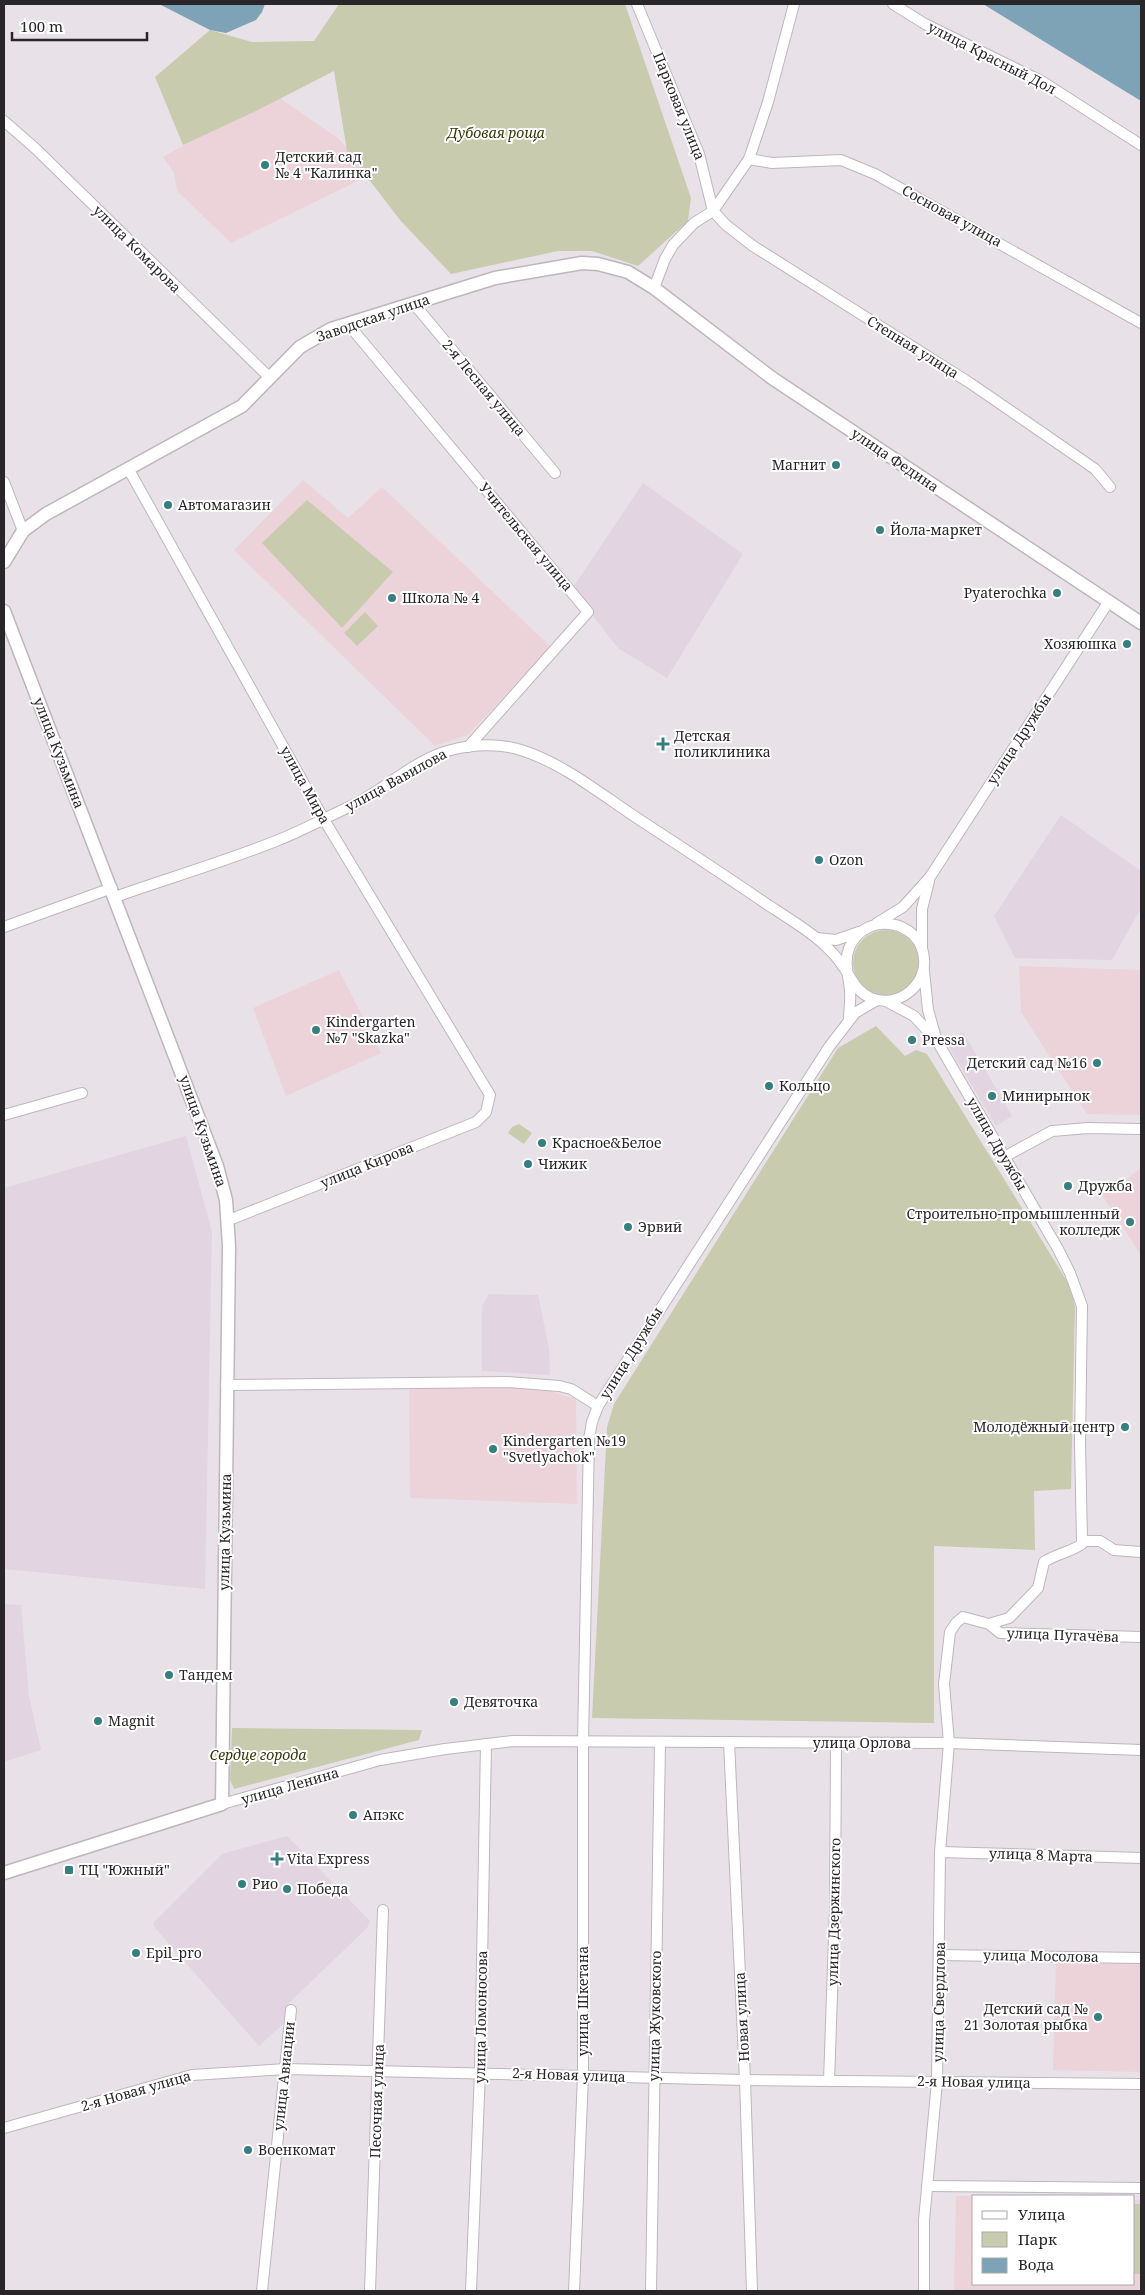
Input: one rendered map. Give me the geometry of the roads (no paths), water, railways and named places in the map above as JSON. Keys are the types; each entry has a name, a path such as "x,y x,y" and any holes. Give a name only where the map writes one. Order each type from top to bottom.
{"main road":[{"name":"Заводская улица","path":"4,562 23,531 46,514 129,470 219,417 242,406 252,399 270,378 309,340 331,329 495,278 582,263 616,268 628,272 654,288"},
{"name":"улица Федина","path":"654,288 772,378 1141,623"},
{"name":"улица Кузьмина","path":"4,611 114,892 217,1166 229,1220 222,1804"},
{"name":"улица Ленина","path":"4,1873 222,1804"}],"street":[{"name":"Парковая улица","path":"637,4 699,154 713,211"},
{"path":"654,288 673,245 694,223 713,211 749,159 768,102 794,4"},
{"name":"улица Красный Дол","path":"893,4 925,24 1043,82 1141,145"},
{"name":"улица Комарова","path":"4,120 270,378"},
{"name":"Сосновая улица","path":"749,159 772,163 841,160 866,170 1141,323"},
{"name":"Степная улица","path":"713,211 726,225 753,246 970,383 1095,469 1110,487"},
{"name":"2-я Лесная улица","path":"414,304 555,473"},
{"name":"Учительская улица","path":"348,324 588,612 468,747"},
{"name":"улица Мира","path":"129,470 324,818 490,1095"},
{"path":"4,482 23,531"},
{"name":"улица Дружбы","path":"930,877 1109,602"},
{"name":"улица Вавилова","path":"4,927 277,841 376,793 436,755 468,747 507,746 523,750 554,765 720,872 816,938 832,952 848,973"},
{"path":"849,1019 850,992 846,961 848,949 854,939 867,928 902,907 930,877"},
{"path":"930,877 922,909 922,949 928,1010 937,1041"},
{"path":"816,938 836,940 867,928 889,923 905,929 918,941 922,949"},
{"path":"849,1019 882,1001 895,1000 911,990 922,975 924,966"},
{"path":"848,973 851,980 862,993 914,1016 937,1041"},
{"name":"улица Дружбы","path":"583,1741 589,1440 592,1422 598,1406 791,1105 849,1019"},
{"name":"улица Дружбы","path":"937,1041 1058,1249 1082,1306 1080,1442 1082,1541"},
{"path":"4,1114 82,1093"},
{"name":"улица Кирова","path":"229,1220 476,1122 486,1112 490,1095"},
{"path":"1004,1157 1052,1131 1078,1128 1141,1129"},
{"path":"226,1385 507,1382 559,1386 571,1390 598,1406"},
{"path":"1082,1541 1100,1541 1114,1550 1141,1552"},
{"name":"улица Пугачёва","path":"988,1624 1009,1618 1032,1597 1038,1588 1044,1562 1064,1552 1076,1549 1082,1544 1082,1541"},
{"name":"улица Пугачёва","path":"949,1743 944,1684 950,1632 963,1617 988,1624 1000,1633 1141,1638"},
{"name":"улица Ленина","path":"222,1804 380,1760 486,1744 541,1740 583,1741"},
{"name":"улица Орлова","path":"583,1741 949,1743 1141,1750"},
{"name":"улица Шкетана","path":"574,2291 583,2076 583,1741"},
{"name":"улица Жуковского","path":"651,2291 660,1742"},
{"name":"Новая улица","path":"729,1742 745,2080 752,2291"},
{"name":"улица Дзержинского","path":"829,2081 835,1909 836,1743"},
{"name":"улица Свердлова","path":"924,2291 924,2220 938,2082 940,1852 949,1743"},
{"name":"улица Ломоносова","path":"471,2291 480,2072 486,1744"},
{"name":"улица 8 Марта","path":"940,1852 1141,1858"},
{"name":"Песочная улица","path":"370,2291 383,1910"},
{"name":"улица Мосолова","path":"940,1955 1141,1958"},
{"name":"улица Авиации","path":"262,2291 291,2010"},
{"name":"2-я Новая улица","path":"4,2128 192,2074 286,2068 378,2072 480,2072 745,2080 1141,2084"},
{"path":"927,2186 1141,2188"}],"water":[{"path":"159,4 265,4 256,20 226,33 210,30"},
{"path":"983,4 1141,4 1141,101"}],"place":[{"name":"Детский сад № 4 \"Калинка\"","path":"265,165"},
{"name":"Магнит","path":"836,465"},
{"name":"Автомагазин","path":"168,505"},
{"name":"Йола-маркет","path":"880,530"},
{"name":"Pyaterochka","path":"1057,593"},
{"name":"Школа № 4","path":"392,598"},
{"name":"Хозяюшка","path":"1127,644"},
{"name":"Детская поликлиника","path":"663,744"},
{"name":"Ozon","path":"819,860"},
{"name":"Kindergarten №7 \"Skazka\"","path":"316,1030"},
{"name":"Pressa","path":"912,1040"},
{"name":"Детский сад №16","path":"1097,1063"},
{"name":"Кольцо","path":"769,1086"},
{"name":"Минирынок","path":"992,1096"},
{"name":"Красное&Белое","path":"542,1143"},
{"name":"Чижик","path":"528,1164"},
{"name":"Дружба","path":"1068,1186"},
{"name":"Строительно-промышленный колледж","path":"1130,1222"},
{"name":"Эрвий","path":"628,1227"},
{"name":"Молодёжный центр","path":"1125,1427"},
{"name":"Kindergarten №19 \"Svetlyachok\"","path":"493,1449"},
{"name":"Тандем","path":"169,1675"},
{"name":"Девяточка","path":"454,1702"},
{"name":"Magnit","path":"98,1721"},
{"name":"Апэкс","path":"353,1815"},
{"name":"Vita Express","path":"277,1859"},
{"name":"ТЦ \"Южный\"","path":"69,1870"},
{"name":"Рио","path":"242,1884"},
{"name":"Победа","path":"287,1889"},
{"name":"Epil_pro","path":"136,1953"},
{"name":"Детский сад № 21 Золотая рыбка","path":"1098,2017"},
{"name":"Военкомат","path":"248,2150"}],"park label":[{"name":"Дубовая роща","path":"496,133"},
{"name":"Сердце города","path":"258,1755"}]}
